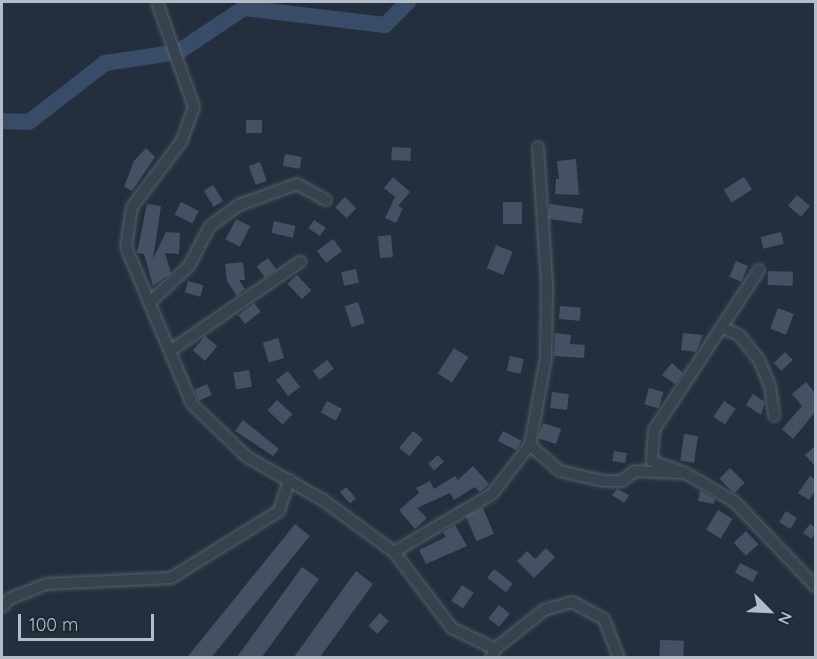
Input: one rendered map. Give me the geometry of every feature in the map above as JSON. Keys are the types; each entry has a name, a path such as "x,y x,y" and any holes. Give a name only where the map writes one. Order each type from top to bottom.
{"street":[{"path":"157,2 194,107 180,142 132,207 126,248 192,404 247,457 323,500 394,552 452,628 493,653 544,610 572,602 604,619 619,657"},
{"path":"394,552 492,494 530,445 546,358 547,283 538,147"},
{"path":"149,303 189,266 210,226 239,205 297,184 326,200"},
{"path":"170,351 300,262"},
{"path":"759,270 654,430 652,461 685,473 735,502 816,587"},
{"path":"722,327 739,335 759,360 770,386 774,416"},
{"path":"530,445 560,471 603,481 622,481 635,471 650,474 685,473"},
{"path":"2,607 9,599 46,584 171,578 279,511 289,480"}],"building":[{"path":"246,120 262,120 262,133 246,133"},
{"path":"392,147 411,148 410,161 391,160"},
{"path":"146,148 155,157 132,191 124,187 134,161"},
{"path":"285,154 302,157 300,169 283,166"},
{"path":"576,159 579,195 555,194 556,179 559,179 557,161"},
{"path":"260,162 267,181 256,185 249,166"},
{"path":"393,177 410,192 398,206 403,208 396,223 385,218 395,197 384,188"},
{"path":"744,177 752,190 732,202 724,190"},
{"path":"213,185 223,201 214,207 204,191"},
{"path":"797,195 810,206 801,217 788,206"},
{"path":"345,197 356,208 346,218 335,207"},
{"path":"181,202 199,211 192,224 175,214"},
{"path":"503,202 522,202 522,224 503,224"},
{"path":"147,204 161,206 153,259 166,232 180,233 179,254 165,253 171,273 153,286 144,254 137,253"},
{"path":"550,204 584,209 582,224 548,219"},
{"path":"236,219 250,226 240,247 226,239"},
{"path":"314,220 326,228 320,236 308,228"},
{"path":"274,221 295,226 293,238 271,233"},
{"path":"781,232 784,244 764,249 761,237"},
{"path":"391,235 393,257 380,258 378,236"},
{"path":"333,239 342,251 326,263 317,251"},
{"path":"496,245 513,252 503,275 487,268"},
{"path":"268,258 276,269 265,278 257,266"},
{"path":"736,261 748,266 741,282 729,277"},
{"path":"243,262 245,280 239,280 245,289 237,296 227,281 225,264"},
{"path":"356,269 359,283 344,286 341,272"},
{"path":"768,271 793,272 792,286 768,285"},
{"path":"297,275 311,290 302,299 287,284"},
{"path":"188,281 203,285 200,297 185,293"},
{"path":"358,302 365,323 351,327 345,306"},
{"path":"254,303 261,312 245,324 238,315"},
{"path":"560,306 581,308 580,321 559,319"},
{"path":"778,308 794,314 786,335 770,329"},
{"path":"555,333 571,335 570,344 585,345 584,358 554,356"},
{"path":"683,333 703,335 696,352 681,350"},
{"path":"205,336 217,346 205,361 193,351"},
{"path":"278,338 284,358 269,363 263,343"},
{"path":"454,348 468,357 452,382 438,373"},
{"path":"785,352 793,360 781,371 774,363"},
{"path":"510,356 524,359 521,374 507,371"},
{"path":"327,360 334,369 320,380 313,371"},
{"path":"672,363 683,373 675,384 662,375"},
{"path":"249,370 252,387 236,390 233,373"},
{"path":"288,371 300,387 288,396 276,380"},
{"path":"806,382 816,394 816,411 793,439 782,429 802,406 792,394"},
{"path":"207,384 212,395 199,401 194,390"},
{"path":"649,388 663,392 659,408 644,404"},
{"path":"552,392 569,394 567,410 550,408"},
{"path":"753,394 765,402 761,415 746,405"},
{"path":"277,400 292,414 283,425 267,410"},
{"path":"327,401 342,409 336,420 321,412"},
{"path":"724,401 736,409 725,425 713,417"},
{"path":"243,420 279,449 273,456 235,431"},
{"path":"543,423 561,429 556,444 538,438"},
{"path":"413,431 423,439 409,456 399,448"},
{"path":"503,431 522,441 516,451 498,441"},
{"path":"684,434 698,436 694,463 680,461"},
{"path":"816,445 816,467 805,455"},
{"path":"614,451 627,453 625,463 612,461"},
{"path":"438,455 444,462 434,470 428,464"},
{"path":"473,466 489,484 480,492 475,487 454,500 450,493 417,508 427,518 415,529 399,510 419,493 416,488 430,481 434,489 455,476 458,480"},
{"path":"730,468 745,483 734,493 719,479"},
{"path":"810,476 816,480 816,490 809,500 798,493"},
{"path":"346,487 356,498 350,504 340,492"},
{"path":"617,489 629,495 624,503 612,495"},
{"path":"700,491 715,499 714,504 698,501"},
{"path":"483,508 494,534 476,541 466,515"},
{"path":"718,510 733,519 721,538 706,530"},
{"path":"786,511 797,518 790,529 779,522"},
{"path":"295,524 310,536 211,658 186,658"},
{"path":"810,524 816,528 812,539 803,533"},
{"path":"455,525 467,546 426,564 419,550 446,537 443,532"},
{"path":"746,531 758,544 746,556 734,543"},
{"path":"546,548 555,557 534,578 517,561 527,551 535,559"},
{"path":"740,563 758,572 753,582 735,573"},
{"path":"302,567 319,579 262,657 237,657"},
{"path":"494,569 513,584 506,592 487,578"},
{"path":"356,571 373,584 320,657 294,657"},
{"path":"462,585 474,593 463,609 451,601"},
{"path":"499,605 510,614 499,627 488,618"},
{"path":"380,613 389,621 378,634 369,626"},
{"path":"660,640 684,641 683,658 659,657"}],"waterway":[{"path":"181,50 244,8 385,25 408,2"},
{"path":"2,121 29,122 105,63 173,53"}]}
